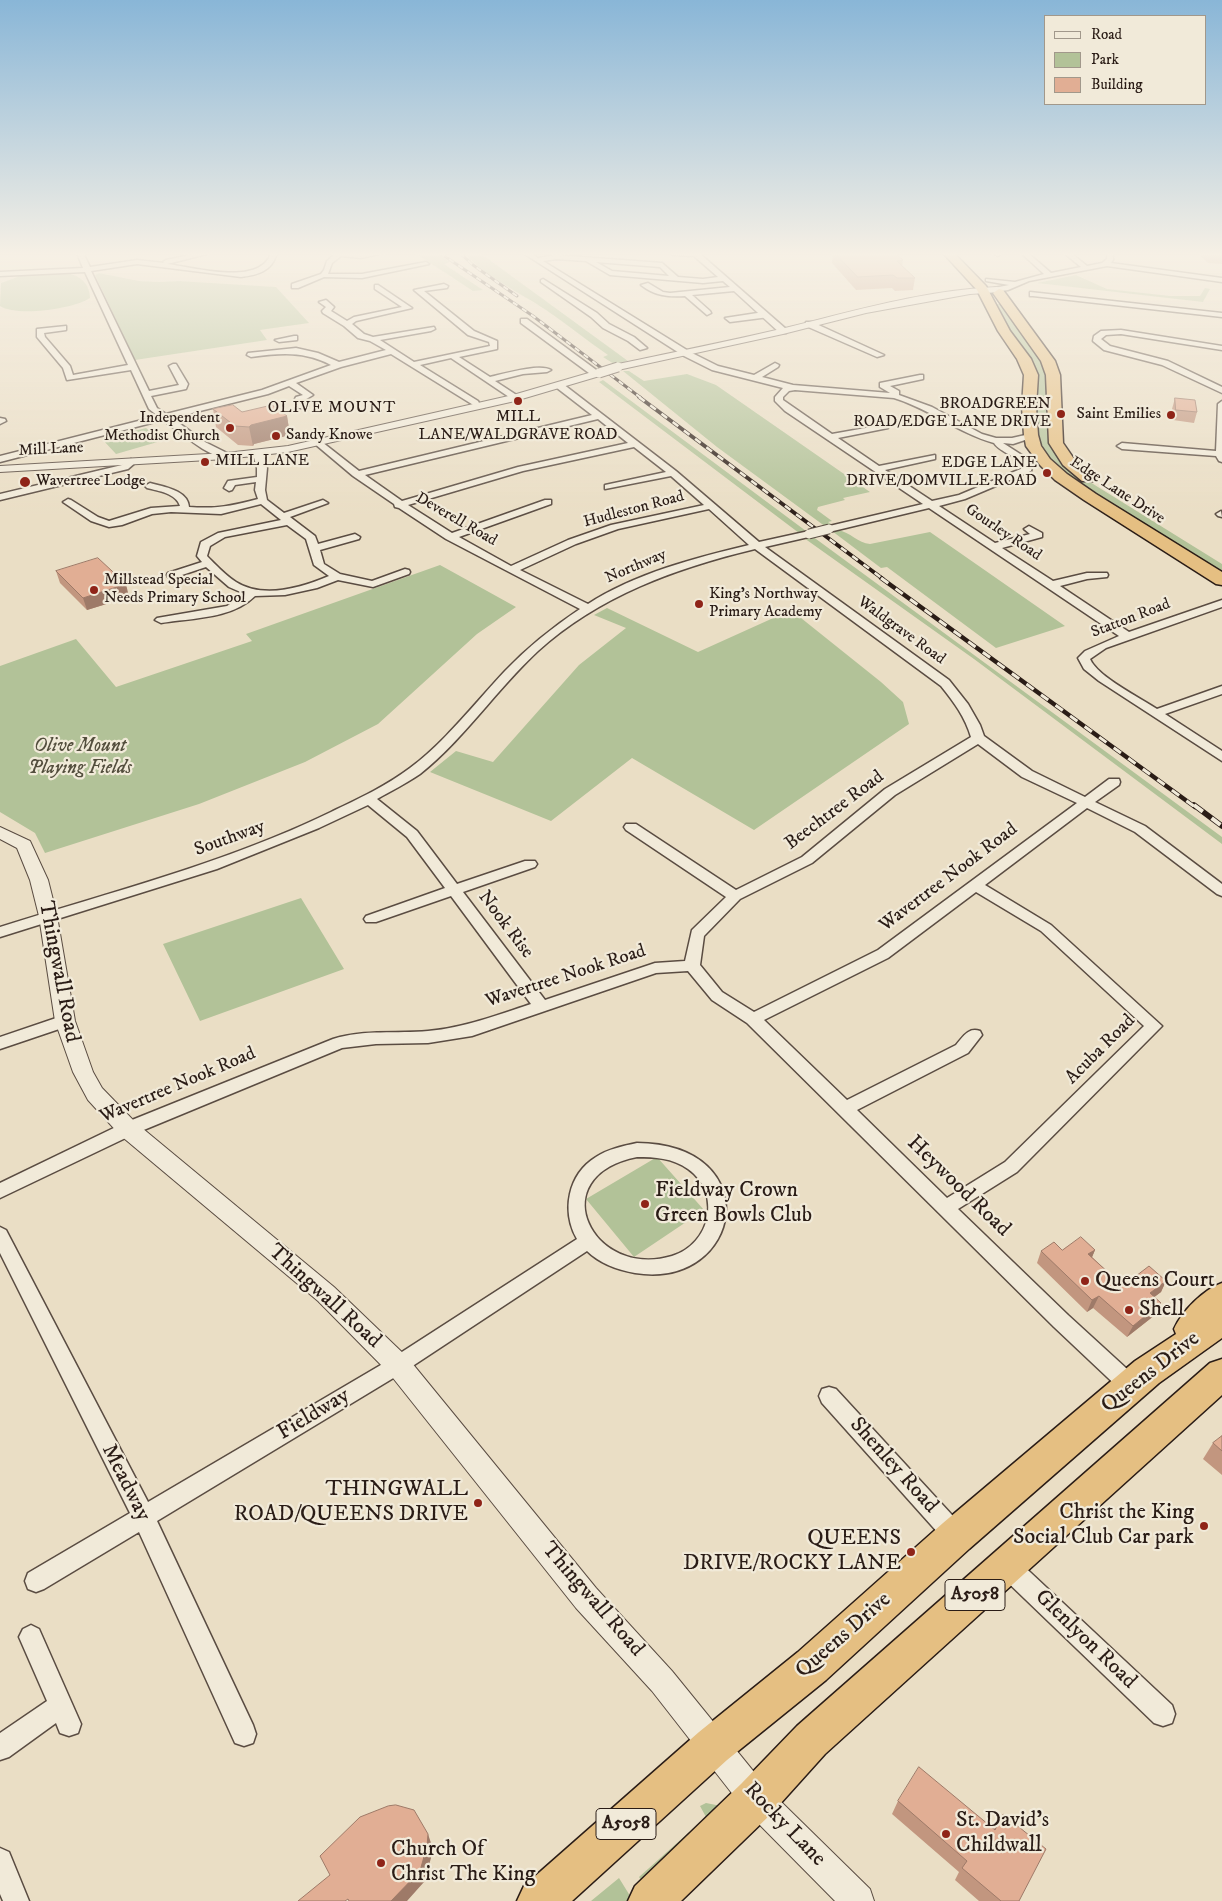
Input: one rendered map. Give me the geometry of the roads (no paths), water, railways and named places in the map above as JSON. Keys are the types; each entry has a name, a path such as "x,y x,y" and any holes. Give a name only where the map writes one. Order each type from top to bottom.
{"highway":[{"name":"Edge Lane Drive","path":"1012,342 1024,359 1031,375 1029,407 1031,434 1034,446 1040,455 1061,477 1090,497 1222,580"},
{"name":"Edge Lane Drive","path":"1032,342 1048,360 1052,369 1054,434 1058,449 1075,468 1103,487"},
{"name":"A5058","path":"1139,1379 1222,1297"},
{"name":"Queens Drive","path":"539,1901 714,1746 812,1666 956,1536 1139,1379 1222,1320"},
{"name":"A5058","path":"650,1901 756,1799 811,1740 1222,1374"}],"street":[{"path":"46,342 67,368 70,378 133,367"},
{"path":"121,342 153,409 214,451 226,456"},
{"path":"289,342 295,350"},
{"path":"377,342 475,403"},
{"path":"414,364 494,347 493,342"},
{"path":"553,342 597,374"},
{"path":"632,342 639,346"},
{"path":"666,342 715,368 754,379 786,384 793,388 901,397 984,438 997,441 1012,441 1031,434"},
{"name":"Mill Lane","path":"0,469 258,454 319,444 516,398 618,367 738,342"},
{"path":"850,342 880,355"},
{"path":"1099,342 1107,348 1165,363 1222,390"},
{"path":"1182,342 1222,348"},
{"path":"251,355 295,350 318,354 338,365"},
{"path":"0,459 264,392 338,365 392,351"},
{"path":"453,356 516,398"},
{"path":"754,379 775,365"},
{"path":"146,394 184,387 173,366"},
{"path":"488,380 524,372 547,370"},
{"path":"901,397 883,385 920,377"},
{"path":"290,383 309,395 299,399 298,401 304,406 302,406"},
{"name":"Waldgrave Road","path":"560,386 673,473 757,546 945,683 962,704 978,738 1027,774 1140,829 1222,891"},
{"name":"Gourley Road","path":"793,388 782,392 779,396 780,401 788,409 1128,636"},
{"path":"1122,446 1221,457 1222,404"},
{"path":"356,474 600,416"},
{"path":"831,437 885,426"},
{"name":"Northway","path":"415,771 461,728 534,649 557,629 588,608 615,593 680,566 971,494 1028,469 1028,464 1025,461 1000,446 997,441"},
{"name":"Deverell Road","path":"319,444 398,505 450,537 588,608"},
{"path":"398,505 521,469 636,444"},
{"path":"258,454 262,468 260,490 263,501 311,538 319,566 337,576 373,584 392,575 405,572"},
{"path":"877,469 932,457"},
{"path":"0,497 125,466 131,462"},
{"path":"608,487 673,473"},
{"path":"228,484 261,479"},
{"path":"167,481 154,486 171,492 183,500 185,506 182,508"},
{"path":"68,502 76,505 94,520 106,524 126,521 139,514 152,511 182,508 223,511 263,501"},
{"path":"450,537 548,502"},
{"path":"322,503 287,518 222,535 205,544 202,556 234,586 253,592 268,593 301,590 337,576"},
{"name":"Hudleston Road","path":"511,570 572,542 615,527 711,506"},
{"path":"993,546 1038,535 1029,529"},
{"path":"314,548 356,537"},
{"path":"172,575 208,563"},
{"path":"1051,585 1087,576 1103,575"},
{"path":"161,620 189,620 230,609 244,601 253,592"},
{"name":"Statton Road","path":"1156,713 1088,667 1084,658 1089,653 1128,636 1222,603"},
{"path":"1156,713 1222,690"},
{"path":"1156,713 1222,757"},
{"name":"Beechtree Road","path":"692,966 697,934 735,896 807,860 890,792 978,738"},
{"name":"Southway","path":"0,932 230,860 294,835 368,798 415,771"},
{"name":"Wavertree Nook Road","path":"753,1019 883,954 1114,782"},
{"name":"Nook Rise","path":"368,798 412,834 542,1007"},
{"path":"632,827 735,896"},
{"name":"Thingwall Road","path":"0,832 24,845 39,880 48,916 65,1021 83,1072 95,1094 128,1129 326,1294 398,1365 580,1590 662,1681 714,1746"},
{"name":"Nook Rise","path":"371,918 530,864"},
{"name":"Acuba Road","path":"945,1208 1011,1167 1154,1026 1046,928 975,885"},
{"path":"692,966 717,996 753,1019"},
{"name":"Wavertree Nook Road","path":"0,1191 128,1129 338,1043 372,1038 415,1038 446,1035 472,1030 655,968 692,966"},
{"name":"Heywood Road","path":"753,1019 945,1208 1139,1379"},
{"path":"0,1043 65,1021"},
{"path":"845,1109 962,1049 974,1035"},
{"path":"637,1150 660,1150 683,1158 701,1170 713,1186 719,1204 717,1223 708,1240 693,1255 672,1264 649,1268 625,1264 604,1255 588,1241 578,1222 575,1202 582,1182 595,1166 614,1155 637,1150"},
{"name":"Meadway","path":"0,1235 144,1518 244,1734"},
{"name":"Fieldway","path":"36,1581 398,1365 588,1241"},
{"name":"Shenley Road","path":"829,1396 956,1536"},
{"name":"Glenlyon Road","path":"1008,1566 1163,1714"},
{"path":"0,1748 65,1715 31,1637"},
{"name":"Rocky Lane","path":"714,1746 756,1799 858,1901"},
{"path":"0,1861 16,1901"}],"railway":[{"path":"567,342 641,398"},
{"path":"639,397 883,579"},
{"path":"881,578 1195,807"},
{"path":"1194,805 1222,826"}],"place":[{"name":"MILL LANE/WALDGRAVE ROAD","path":"518,401"},
{"name":"BROADGREEN ROAD/EDGE LANE DRIVE","path":"1061,414"},
{"name":"Saint Emilies","path":"1171,415"},
{"name":"Independent Methodist Church","path":"230,428"},
{"name":"Sandy Knowe","path":"276,436"},
{"name":"MILL LANE","path":"205,462"},
{"name":"EDGE LANE DRIVE/DOMVILLE ROAD","path":"1047,473"},
{"name":"Wavertree Lodge","path":"25,482"},
{"name":"Millstead Special Needs Primary School","path":"94,590"},
{"name":"King's Northway Primary Academy","path":"699,604"},
{"name":"Fieldway Crown Green Bowls Club","path":"645,1204"},
{"name":"Queens Court","path":"1085,1281"},
{"name":"Shell","path":"1129,1310"},
{"name":"THINGWALL ROAD/QUEENS DRIVE","path":"478,1503"},
{"name":"Christ the King Social Club Car park","path":"1204,1526"},
{"name":"QUEENS DRIVE/ROCKY LANE","path":"911,1552"},
{"name":"St. David's Childwall","path":"946,1834"},
{"name":"Church Of Christ The King","path":"381,1863"}],"district":[{"name":"OLIVE MOUNT","path":"332,409"}],"park label":[{"name":"Olive Mount Playing Fields","path":"80,758"}]}
